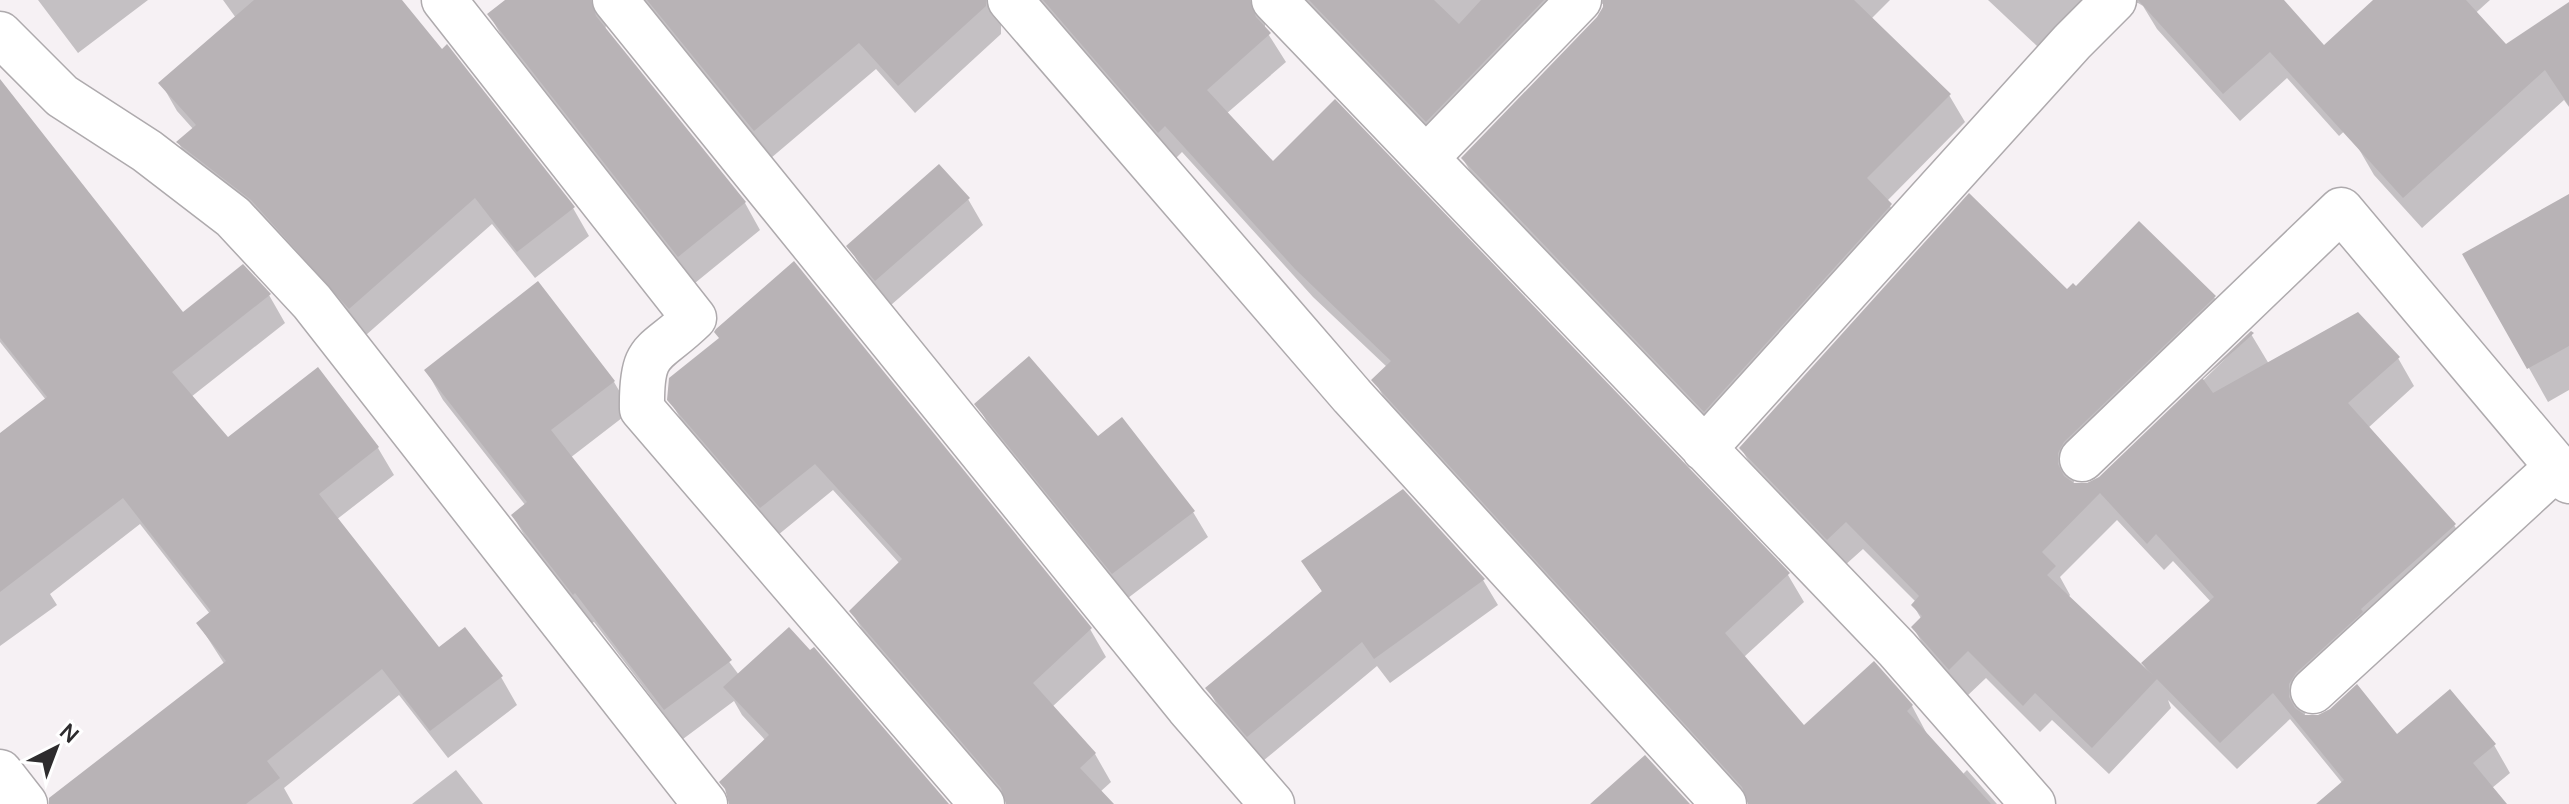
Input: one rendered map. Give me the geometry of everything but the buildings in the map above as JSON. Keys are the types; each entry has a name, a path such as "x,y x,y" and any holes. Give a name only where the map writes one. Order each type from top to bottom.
{"street":[{"path":"444,0 694,318 651,353 641,377 642,409 982,804"},
{"path":"615,0 1178,694 1272,804"},
{"path":"1010,0 1352,396 1724,804"},
{"path":"1274,0 1897,649 2033,804"},
{"path":"1426,158 1579,0"},
{"path":"1704,449 2072,42 2114,0"},
{"path":"0,34 62,96 147,151 233,217 312,302 705,804"},
{"path":"2082,459 2341,210 2563,474 2313,691"},
{"path":"0,772 25,804"}]}
